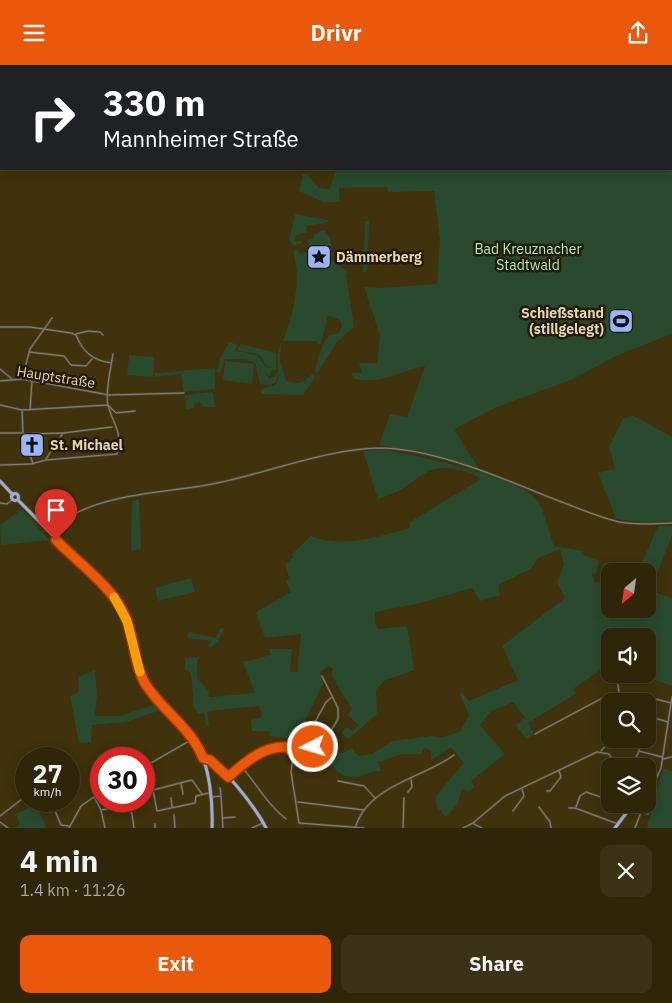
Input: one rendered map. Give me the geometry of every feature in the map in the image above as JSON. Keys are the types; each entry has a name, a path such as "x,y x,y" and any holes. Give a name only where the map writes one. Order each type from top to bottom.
{"main road":[{"path":"0,481 13,495 18,495 18,499 48,532 118,602 128,625 142,677 152,693 192,739 203,758 210,795 212,828"},
{"path":"13,495 13,499 18,499"},
{"path":"203,758 210,760 228,777 254,806 266,828"},
{"path":"204,762 210,760"},
{"path":"617,826 626,813"}],"street":[{"path":"22,378 29,352 52,318"},
{"path":"0,327 45,329 76,335 88,331 100,332 102,335"},
{"path":"76,335 85,351 92,358 112,363"},
{"path":"29,352 64,356 71,365 86,367 92,358"},
{"path":"0,465 33,464 46,460 117,454 120,442 118,427 108,405 112,354"},
{"path":"0,369 12,380"},
{"path":"17,370 22,378"},
{"name":"Hauptstraße","path":"0,381 22,378 67,389 108,395 184,393"},
{"path":"30,410 32,381"},
{"path":"0,405 30,410 108,405 114,411 135,411"},
{"path":"22,410 23,434 33,464"},
{"path":"0,433 23,434 57,431 63,433 112,427"},
{"path":"46,460 63,433"},
{"path":"48,532 78,512 104,502 217,483 347,451 380,448 417,453 486,473 610,519 634,524 672,523"},
{"path":"0,503 6,503 13,499"},
{"path":"228,777 270,747 286,747 291,751 316,746 328,736 338,719 339,711 322,675"},
{"path":"316,746 314,724 326,702 332,697"},
{"path":"658,775 663,758 668,722 671,716 672,697"},
{"path":"535,734 601,698"},
{"path":"656,699 671,703"},
{"path":"656,718 668,722"},
{"path":"155,761 192,739"},
{"path":"464,828 473,823 500,800 601,751 604,748"},
{"path":"636,758 640,748"},
{"path":"291,751 291,772 299,823 364,828"},
{"path":"601,751 613,758"},
{"path":"639,751 663,758 672,757"},
{"path":"355,827 364,810 375,798 392,786 411,779 454,755"},
{"path":"242,766 259,787 271,807 286,819"},
{"path":"547,791 550,791 561,777 559,770"},
{"path":"408,792 412,787 411,779"},
{"path":"202,794 194,780 153,789 157,811 195,803 195,796 202,794 221,796"},
{"path":"338,781 364,786 375,798"},
{"path":"181,783 183,794"},
{"path":"220,787 223,828"},
{"path":"513,811 524,796 522,788"},
{"path":"575,808 580,796 586,792 601,797"},
{"path":"403,828 404,797"},
{"path":"171,798 172,807"},
{"path":"56,812 61,825 69,827 78,809 90,800"},
{"path":"297,801 364,810"},
{"path":"0,816 15,804"},
{"path":"539,807 550,822 551,828"},
{"path":"569,808 575,808 617,826"},
{"path":"101,812 105,828"},
{"path":"131,812 134,828"},
{"path":"635,828 640,813"},
{"path":"174,815 175,828"},
{"path":"222,818 235,817"},
{"path":"0,822 8,828"},
{"path":"155,823 155,828"},
{"path":"252,828 263,823"},
{"path":"473,823 482,828"}],"green space":[{"name":"Bad Kreuznacher Stadtwald","path":"336,170 672,170 672,337 671,334 614,357 571,380 497,407 458,427 455,431 479,469 418,451 379,445 390,414 407,417 425,366 380,379 362,380 353,378 352,373 362,373 359,363 377,363 380,335 364,287 380,288 437,284 440,239 434,191 388,192 387,187 339,188 340,202 323,202 299,191 303,174 307,174 319,188 330,189"},
{"path":"295,214 328,220 329,222 306,226 307,232 296,235 294,241 302,241 301,244 293,246 289,240"},
{"path":"365,221 369,221 367,271 363,272"},
{"path":"324,230 330,238 333,261 348,272 346,275 354,327 336,343 318,373 315,370 322,347 330,335 339,333 342,325 340,320 328,315 321,344 317,344 316,341 283,341 295,297 297,273 293,251 297,250 302,254 309,249 308,240 314,238 314,234"},
{"path":"229,342 238,345 235,351 257,355 266,367 275,368 266,366 260,355 237,350 241,344 276,353 276,370 271,371 269,377 266,372 265,374 270,379 275,377 276,372 278,374 276,382 270,385 260,384 255,362 248,361 247,359 225,359 220,373 217,372 220,359"},
{"path":"281,343 280,360 286,381 300,382 306,380 312,374 315,377 303,395 261,394 262,389 275,385 278,381 278,353"},
{"path":"129,355 154,357 153,377 127,375"},
{"path":"225,361 254,364 252,384 223,380"},
{"path":"215,368 215,389 184,392 181,374 155,377 155,373"},
{"path":"213,392 215,407 205,407 200,402 194,403 194,408 186,409 185,395"},
{"path":"632,415 672,437 672,521 640,522 616,519 598,473 615,469 609,446 623,419"},
{"path":"384,450 418,456 489,475 526,491 539,503 554,546 582,551 584,555 599,561 596,573 592,574 595,583 601,582 601,618 656,618 656,593 672,598 672,686 656,680 656,628 601,628 601,670 573,689 575,694 528,723 534,734 526,739 516,725 525,717 513,702 490,712 480,725 505,754 471,781 474,787 470,791 462,789 457,805 445,817 441,810 437,808 435,797 464,763 451,747 431,760 431,751 425,747 421,754 402,754 378,762 381,771 357,777 343,775 332,766 328,758 334,751 343,753 352,748 358,756 372,754 392,741 432,736 443,737 460,732 469,715 460,694 462,692 469,701 518,680 502,646 565,598 557,582 564,565 560,549 538,558 531,569 498,585 500,595 480,601 472,588 416,604 375,612 375,623 378,629 407,626 414,670 384,681 376,690 377,714 348,739 342,733 346,727 353,731 358,725 348,715 352,709 331,675 333,669 328,666 320,672 323,684 302,727 303,731 300,740 270,736 269,731 252,731 251,720 262,717 259,706 207,711 209,725 206,725 204,712 198,714 194,707 191,673 185,670 185,658 200,657 197,662 197,678 209,691 208,695 210,697 255,693 243,662 271,655 269,649 292,649 290,671 297,673 301,634 265,638 256,612 291,592 286,581 289,578 285,565 293,557 292,554 311,536 335,541 361,540 410,528 410,522 481,479 471,473 460,470 450,468 434,469 421,475 393,494 378,499 363,451"},
{"path":"139,499 141,549 131,551 132,501"},
{"path":"22,509 49,540 1,545 0,525"},
{"path":"658,526 672,526 672,535 656,576 656,563 642,563"},
{"path":"191,578 195,592 158,601 155,588"},
{"path":"221,628 224,629 218,641 211,648 207,646 212,641 188,638 187,635 189,632 215,638"},
{"path":"95,670 97,694 95,716 120,716 156,704 161,710 126,722 92,725 91,742 79,743 70,696 79,692 78,677"},
{"path":"663,768 672,771 672,828 647,828 651,813 656,813 656,794"},
{"path":"20,812 39,812 46,828 13,828 20,825 16,814"}],"slow traffic":[{"path":"114,597 127,621 140,672"}],"place":[{"name":"Dämmerberg","path":"319,257"},
{"name":"Schießstand (stillgelegt)","path":"621,321"},
{"name":"St. Michael","path":"32,445"}],"route":[{"path":"56,540 113,596 120,606 131,633 137,664 142,677 152,693 196,745 203,758 208,758 228,777 252,757 270,747 281,746 289,748 291,751 313,747"}]}
